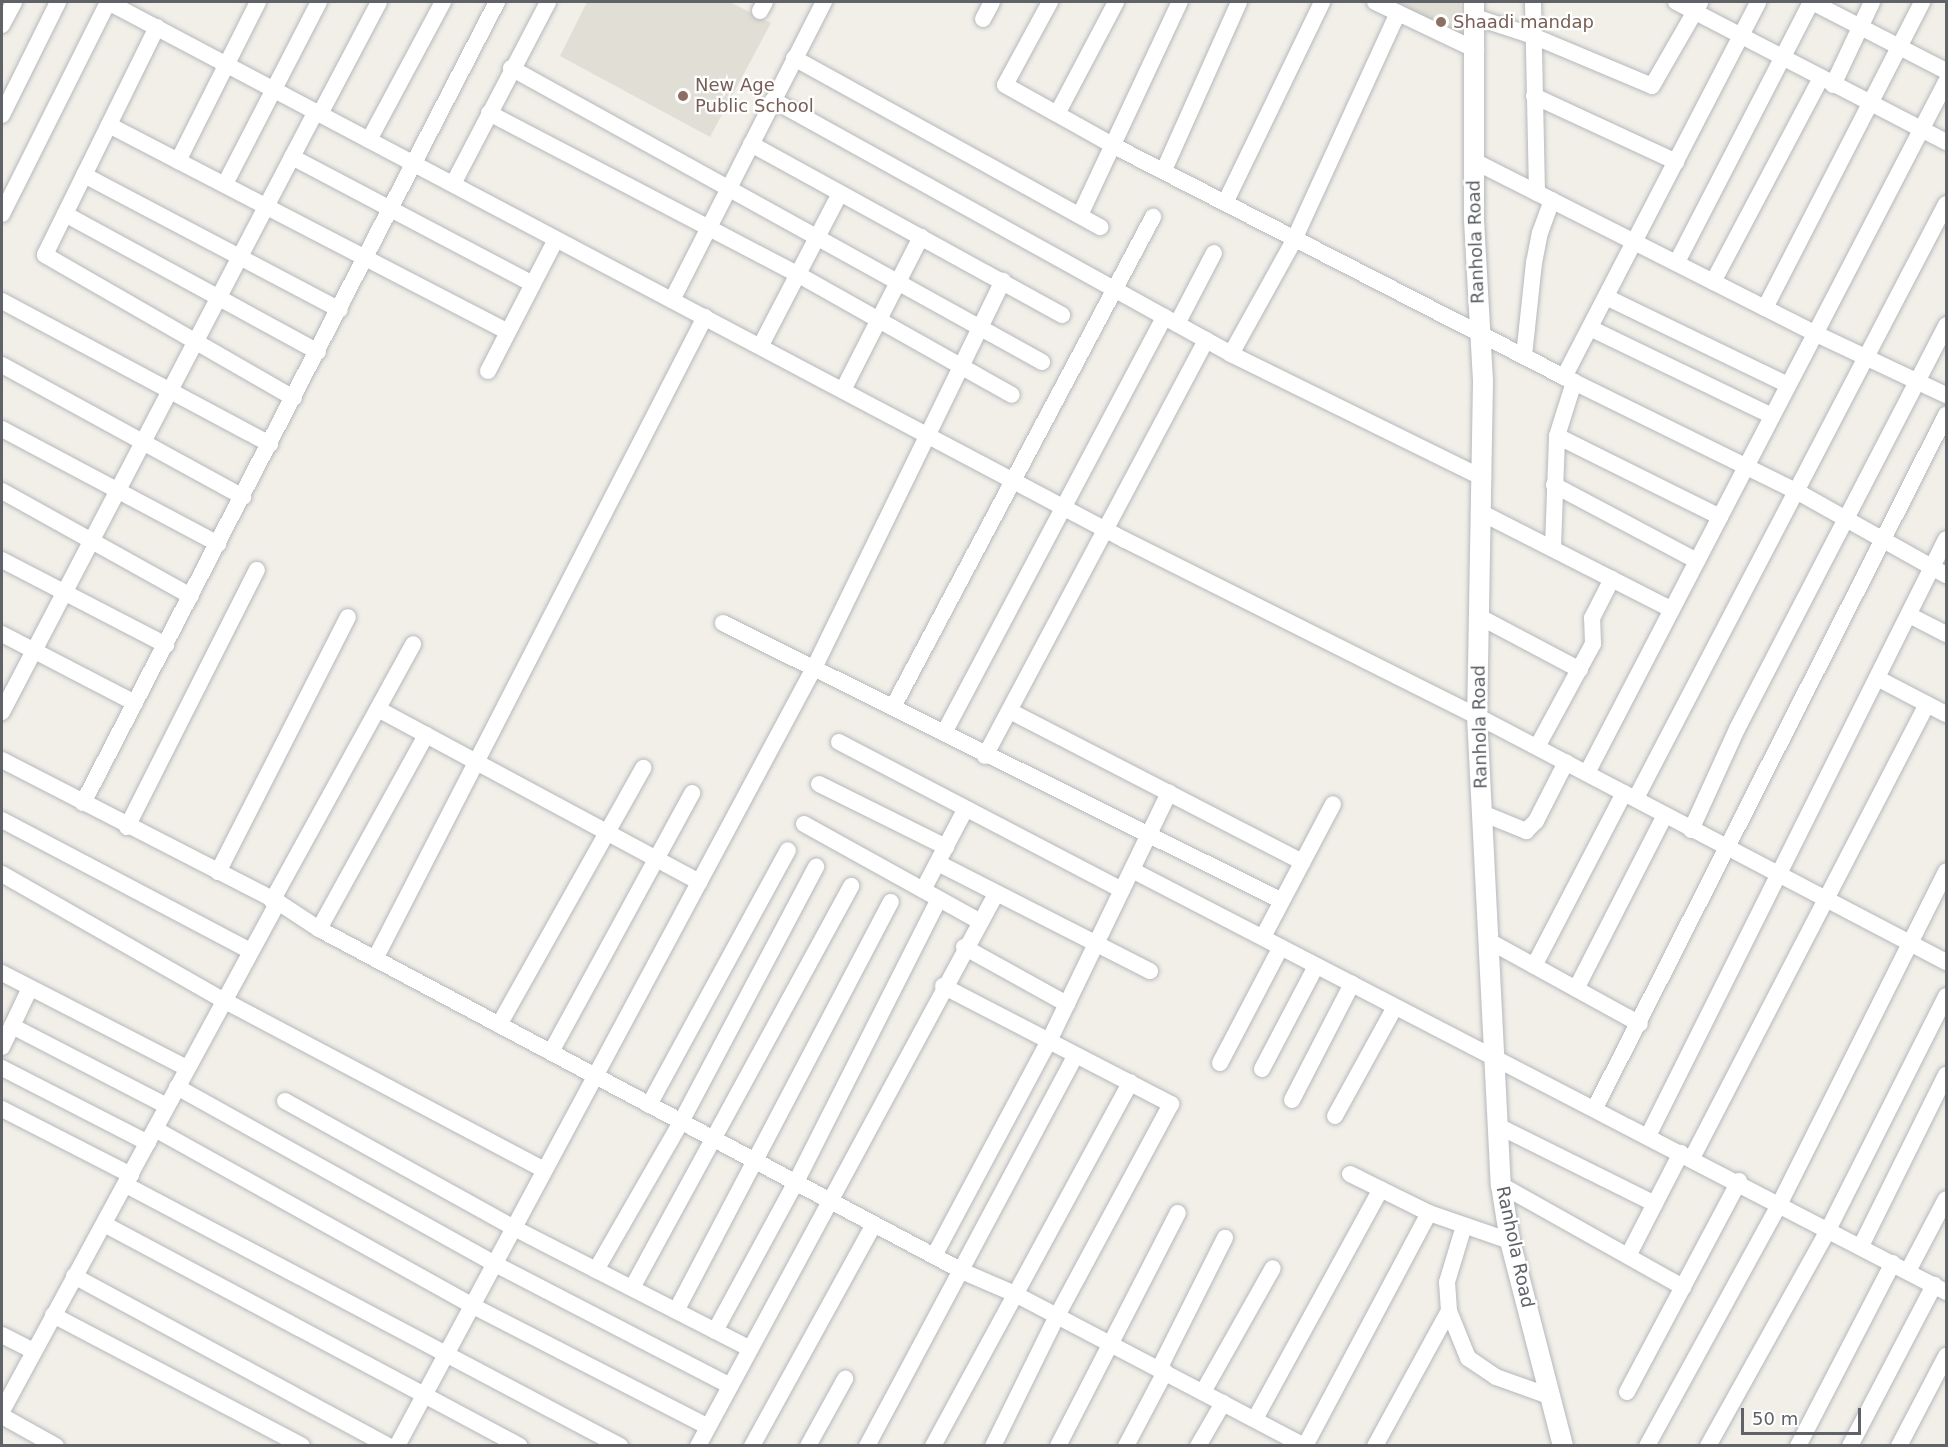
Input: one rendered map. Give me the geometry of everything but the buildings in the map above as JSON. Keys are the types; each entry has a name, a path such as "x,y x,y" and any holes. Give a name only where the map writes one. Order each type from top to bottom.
{"street":[{"path":"2,25 14,2"},
{"path":"2,115 58,2"},
{"path":"2,214 108,2 128,6 157,27 226,64 761,345 1106,530 1587,772 1777,876 1947,962"},
{"path":"178,161 258,2"},
{"path":"225,184 319,2"},
{"path":"3,703 197,342 292,157 379,2"},
{"path":"369,140 443,2"},
{"path":"83,803 340,310 497,2"},
{"path":"453,184 511,68 548,2"},
{"path":"672,300 824,2"},
{"path":"983,19 992,2"},
{"path":"1050,2 1005,85 1114,146 1226,201 1569,380 1798,492 1939,571"},
{"path":"1057,114 1116,2"},
{"path":"1080,215 1180,2"},
{"path":"1164,170 1239,2"},
{"path":"1226,201 1322,2"},
{"path":"1375,2 1476,50"},
{"path":"1524,356 1544,196 1534,96 1533,2"},
{"path":"1676,2 1698,6 1741,36 1781,58 1947,142"},
{"path":"1553,547 1557,436 1569,380 1590,328 1758,2"},
{"path":"1677,262 1812,2 1947,71"},
{"path":"1713,282 1872,2"},
{"path":"1765,308 1922,2"},
{"path":"1474,9 1652,86 1698,6"},
{"name":"Ranhola Road","path":"1474,9 1476,50 1474,161 1483,478 1477,716 1501,1185 1510,1241 1563,1446"},
{"path":"1232,354 1294,238 1398,13"},
{"path":"157,27 45,255 294,398"},
{"path":"794,58 1100,227"},
{"path":"511,68 1042,362"},
{"path":"1587,772 1814,333 1947,82"},
{"path":"1534,96 1676,162"},
{"path":"773,100 1232,354 1483,478"},
{"path":"489,113 799,275 1012,395"},
{"path":"109,125 508,332"},
{"path":"751,144 1062,315"},
{"path":"292,157 533,284"},
{"path":"1474,161 1814,333 1947,394"},
{"path":"84,176 340,310"},
{"path":"761,345 840,194"},
{"path":"1534,966 1798,492 1865,358 1947,204"},
{"path":"65,214 318,352"},
{"path":"893,707 1015,482 1153,217"},
{"path":"843,390 921,237"},
{"path":"488,371 556,239"},
{"path":"944,733 1063,507 1170,320 1214,253"},
{"path":"397,1446 814,668 1003,281"},
{"path":"1606,297 1788,385"},
{"path":"2,301 270,444"},
{"path":"375,959 705,317"},
{"path":"1691,830 1737,729 1849,519 1947,325"},
{"path":"1590,328 1772,416"},
{"path":"985,756 1206,340"},
{"path":"2,365 243,497"},
{"path":"1595,1108 1729,850 1733,833 1827,657 1947,416"},
{"path":"2,429 218,544"},
{"path":"1557,436 1720,517"},
{"path":"1554,485 1697,561"},
{"path":"2,491 191,596"},
{"path":"1482,513 1553,547 1672,610"},
{"path":"1648,1136 1909,615 1939,571 1947,539"},
{"path":"2,560 166,645"},
{"path":"127,827 257,570"},
{"path":"1537,747 1593,644 1595,608 1612,579"},
{"path":"1909,615 1947,634"},
{"path":"218,872 348,617"},
{"path":"1480,617 1580,670"},
{"path":"723,623 893,707 985,756 1282,901"},
{"path":"2,634 135,703"},
{"path":"2,1411 6,1391 33,1351 128,1180 413,644"},
{"path":"1877,678 1947,714"},
{"path":"1628,1256 1655,1204 1687,1155 1928,704"},
{"path":"378,709 607,835 699,882"},
{"path":"1010,711 1302,862"},
{"path":"319,929 426,735"},
{"path":"839,742 964,810 1122,890"},
{"path":"2,760 275,902 319,929 964,1272 1015,1294 1305,1446 1429,1214"},
{"path":"1482,813 1519,830 1532,828 1566,762"},
{"path":"499,1025 644,768"},
{"path":"819,784 946,847"},
{"path":"551,1052 692,793"},
{"path":"934,1256 1049,1041 1169,793"},
{"path":"1263,937 1333,804"},
{"path":"923,890 964,810"},
{"path":"1576,989 1665,815"},
{"path":"2,820 250,951"},
{"path":"804,824 980,921"},
{"path":"650,1105 788,850"},
{"path":"938,863 1150,971"},
{"path":"596,1270 681,1122 816,867"},
{"path":"1132,870 1496,1059 1739,1181 1940,1288 1850,1446"},
{"path":"1647,1446 1779,1203 1947,871"},
{"path":"2,874 225,1001 544,1170"},
{"path":"632,1288 851,886"},
{"path":"698,1446 831,1201 964,947 996,894"},
{"path":"715,1331 796,1182 939,899"},
{"path":"675,1311 891,902"},
{"path":"1489,941 1640,1024"},
{"path":"964,947 1067,1004"},
{"path":"1220,1063 1281,947"},
{"path":"1262,1069 1316,966"},
{"path":"2,973 188,1068"},
{"path":"1292,1100 1352,984"},
{"path":"943,986 1171,1104 1057,1316 993,1446"},
{"path":"30,988 6,1033 167,1106"},
{"path":"1708,1446 1828,1230 1947,996"},
{"path":"1335,1116 1395,1007"},
{"path":"867,1446 964,1272 1076,1055"},
{"path":"2,1068 151,1136 708,1427"},
{"path":"1861,1246 1947,1075"},
{"path":"933,1446 1131,1082"},
{"path":"177,1087 495,1264 730,1386"},
{"path":"285,1101 514,1228 750,1349"},
{"path":"2,1110 447,1356 620,1446"},
{"path":"1498,1126 1655,1204"},
{"path":"1350,1174 1429,1214 1510,1241"},
{"path":"1628,1392 1739,1181"},
{"path":"1501,1185 1683,1287"},
{"path":"1255,1419 1381,1189"},
{"path":"1798,1446 1901,1267 1947,1199"},
{"path":"1058,1446 1178,1213"},
{"path":"104,1224 519,1446"},
{"path":"752,1446 874,1224"},
{"path":"1464,1226 1447,1282 1449,1311 1468,1358 1481,1370 1552,1397"},
{"path":"1126,1446 1225,1238"},
{"path":"1203,1392 1273,1268"},
{"path":"75,1276 389,1446"},
{"path":"1375,1446 1449,1311"},
{"path":"53,1315 302,1446"},
{"path":"2,1335 33,1351"},
{"path":"1899,1446 1947,1356"},
{"path":"808,1446 845,1379"},
{"path":"1198,1446 1223,1403"},
{"path":"2,1416 56,1446"}],"shaded area":[{"name":"New Age Public School","path":"587,2 730,2 771,23 710,137 560,56"},
{"name":"Shaadi mandap","path":"1381,2 1460,2 1462,42"}],"place":[{"name":"Shaadi mandap","path":"1441,22"},
{"name":"New Age Public School","path":"683,96"}]}
